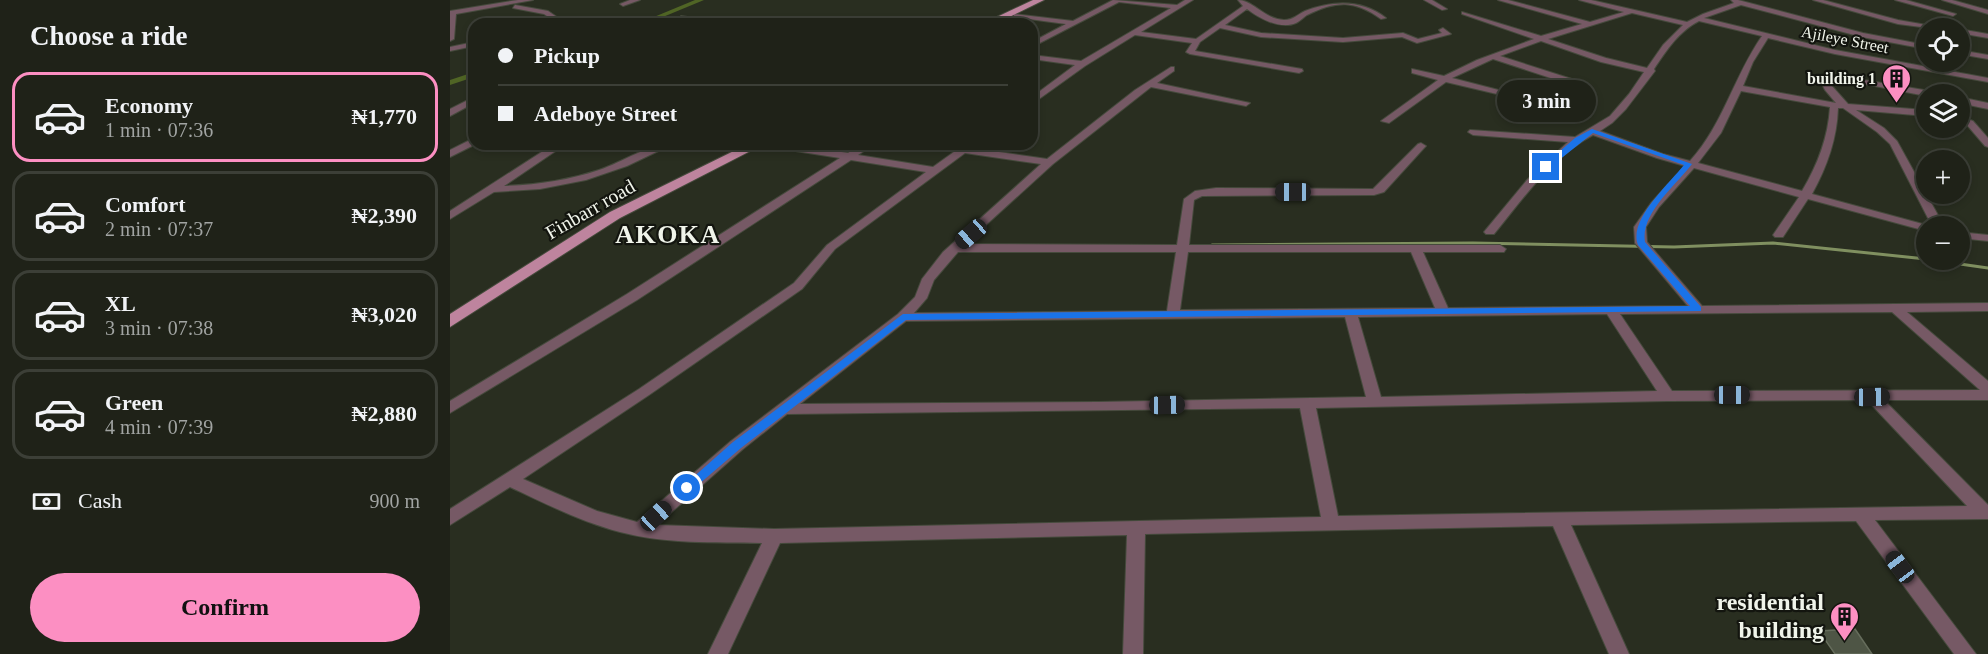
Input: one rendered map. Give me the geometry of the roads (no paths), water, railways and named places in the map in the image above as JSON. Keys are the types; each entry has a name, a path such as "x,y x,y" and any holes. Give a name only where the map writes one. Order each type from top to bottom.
{"main road":[{"path":"1000,18 1040,0"},
{"path":"1008,18 1048,0"},
{"name":"Finbarr road","path":"450,312 606,213 735,150"},
{"name":"Finbarr road","path":"450,322 615,215 746,150"}],"street":[{"path":"490,0 502,5 546,12 555,18"},
{"path":"450,39 451,13 530,0"},
{"path":"623,4 637,0"},
{"path":"1038,42 1118,0 1176,7"},
{"path":"1038,97 1082,64 1190,0"},
{"path":"1299,71 1190,52 1197,41 1221,26 1244,3 1266,20 1290,23 1307,10 1354,0 1383,18"},
{"path":"1429,1 1441,0"},
{"path":"1501,0 1590,24"},
{"path":"1582,0 1688,24"},
{"path":"1729,0 1880,39 1916,45"},
{"path":"1816,0 1916,25"},
{"path":"1898,0 1953,14"},
{"path":"1945,0 1988,12"},
{"path":"1429,1 1444,9"},
{"path":"1490,232 1527,186 1577,140 1611,120 1651,71 1655,61 1688,24 1741,3"},
{"path":"1386,121 1445,79 1494,56 1540,39 1630,12"},
{"path":"1464,13 1540,39 1651,71"},
{"path":"1015,15 1037,18"},
{"path":"1038,18 1073,23"},
{"name":"Ajileye Street","path":"1699,19 1835,52 1988,80"},
{"path":"1880,39 1899,25 1898,22"},
{"path":"1221,26 1261,36 1343,40 1403,35 1420,41 1447,34 1443,30"},
{"path":"1133,33 1197,41"},
{"path":"1970,34 1988,36"},
{"path":"1698,309 1644,246 1640,227 1644,218 1708,145 1753,55 1766,36"},
{"path":"1343,40 1358,46"},
{"path":"450,49 468,45"},
{"path":"1970,54 1988,57"},
{"path":"1494,56 1575,83"},
{"path":"1038,58 1082,64"},
{"path":"642,528 737,445 787,409 903,317 921,298 928,279 954,248 1049,162 1171,69"},
{"path":"1414,71 1511,96"},
{"path":"1823,78 1828,90 1840,106 1881,130 1895,144 1934,216"},
{"path":"1848,79 1916,91"},
{"path":"1150,84 1246,103"},
{"path":"1738,88 1840,106 1916,112"},
{"path":"1970,102 1988,106"},
{"path":"452,111 468,103"},
{"path":"1779,235 1820,172 1840,106"},
{"path":"452,111 468,112"},
{"path":"1970,123 1988,144"},
{"path":"1592,131 1689,164 1916,225"},
{"path":"1473,132 1577,140"},
{"path":"450,154 468,144"},
{"path":"1173,315 1189,199 1198,193 1374,192 1380,190 1421,146"},
{"path":"450,216 552,150"},
{"path":"491,189 537,189 580,180 612,170 655,150"},
{"path":"810,150 933,170"},
{"path":"450,408 632,297 859,150"},
{"path":"450,519 798,286 831,247 963,150"},
{"path":"983,150 1049,162"},
{"path":"1970,236 1988,238"},
{"path":"954,248 1183,246 1500,249"},
{"path":"1415,248 1443,312"},
{"path":"903,317 1988,307"},
{"path":"1895,308 1988,389"},
{"path":"1611,311 1668,396"},
{"path":"1351,314 1375,401"},
{"path":"787,409 1668,396 1988,395"},
{"path":"1872,397 1986,512"},
{"path":"1307,403 1331,524"},
{"path":"508,480 580,511 620,525 672,534 774,536 1558,518 1986,512"},
{"path":"1861,515 1966,654"},
{"path":"1558,518 1619,654"},
{"path":"1133,654 1136,527"},
{"path":"718,654 774,536"}],"waterway":[{"path":"655,18 701,0"},
{"path":"450,83 468,76"},
{"path":"1212,245 1473,243 1674,247 1773,243 1916,258"},
{"path":"1970,265 1988,268"}],"place":[{"name":"building 1","path":"1897,104"},
{"name":"residential building","path":"1845,642"}],"district":[{"name":"AKOKA","path":"668,234"}]}
